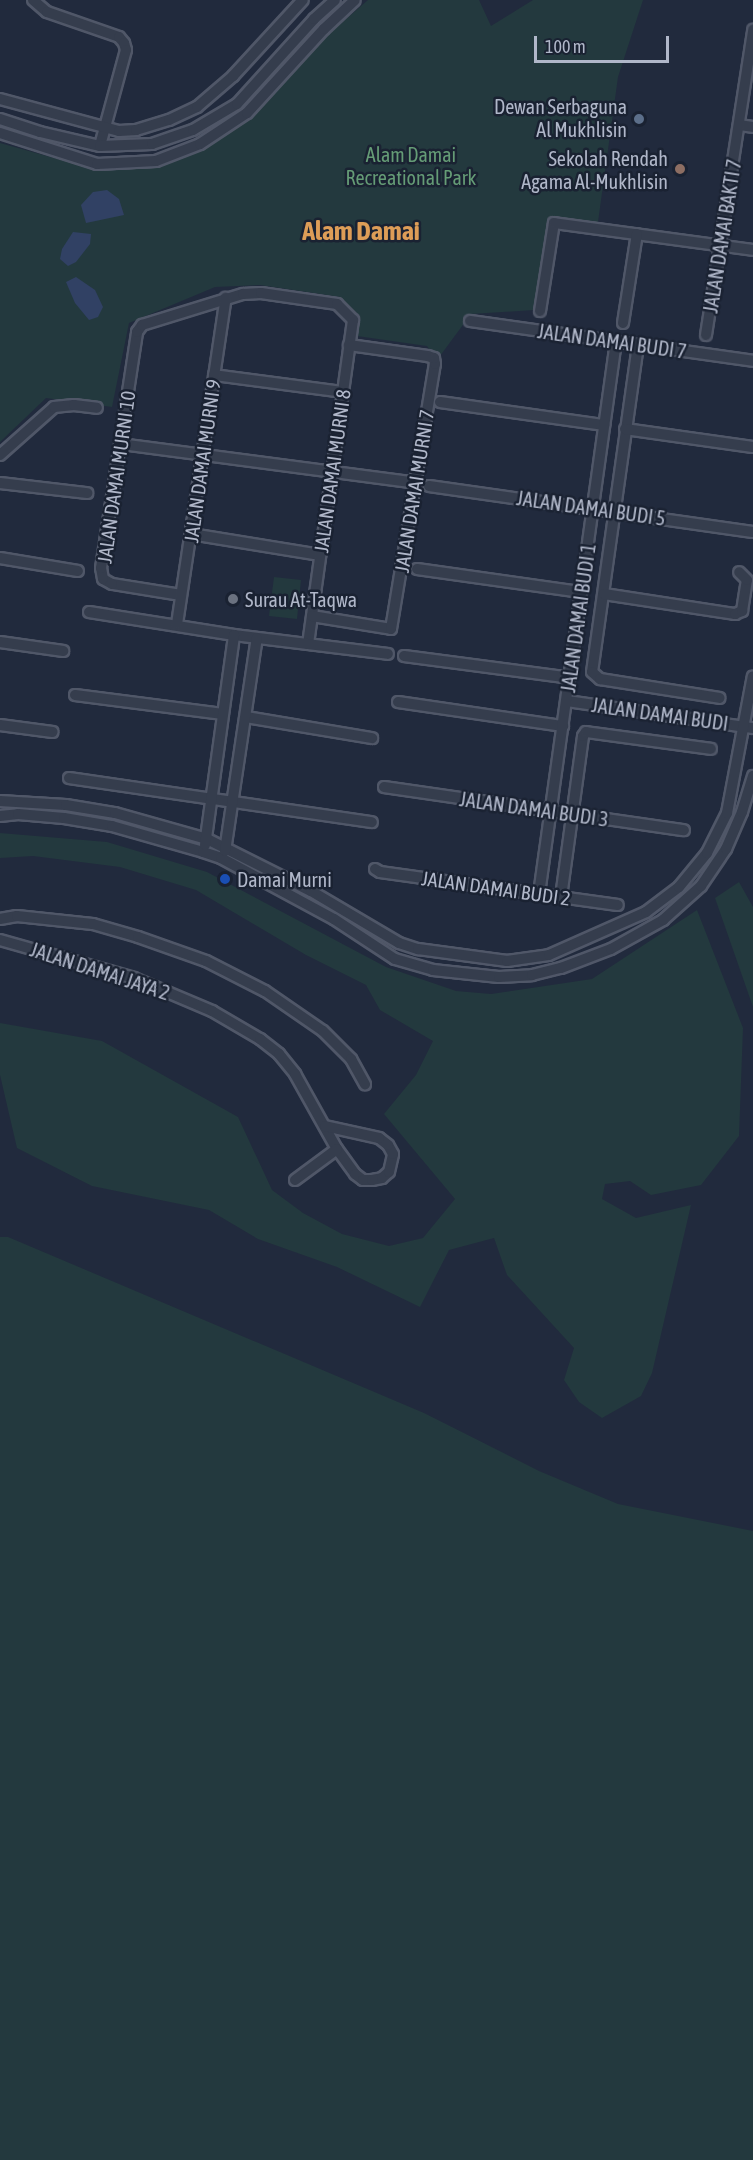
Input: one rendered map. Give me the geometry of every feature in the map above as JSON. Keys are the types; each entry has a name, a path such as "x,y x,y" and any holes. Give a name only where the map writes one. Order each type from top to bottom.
{"street":[{"path":"33,0 47,12 119,37 124,43 126,50 103,128 100,146"},
{"path":"0,99 103,128 136,130 169,120 197,107 233,76 303,0"},
{"path":"0,119 40,132 100,146 152,144 193,130 237,104 335,0"},
{"path":"0,133 98,164 156,161 200,144 247,113 324,29 355,0"},
{"name":"JALAN DAMAI BAKTI 7","path":"706,335 752,38"},
{"path":"739,125 753,127"},
{"path":"540,311 554,223 753,250"},
{"path":"623,323 637,234"},
{"name":"JALAN DAMAI MURNI 8","path":"226,298 261,293 337,303 353,320 308,644"},
{"name":"JALAN DAMAI MURNI 10","path":"181,595 112,584 103,579 101,568 137,332 142,325 226,298"},
{"name":"JALAN DAMAI MURNI 9","path":"177,624 226,298"},
{"name":"JALAN DAMAI BUDI 7","path":"470,321 753,361"},
{"name":"JALAN DAMAI BUDI 1","path":"539,894 616,341"},
{"name":"JALAN DAMAI MURNI 7","path":"312,616 391,629 435,364 434,358 349,345"},
{"path":"638,345 604,594 735,614 742,611 747,580 739,572"},
{"path":"214,375 343,392"},
{"path":"440,402 604,425"},
{"path":"0,455 54,407 74,405 97,408"},
{"path":"625,429 753,447"},
{"path":"121,444 332,470 416,483"},
{"path":"0,483 87,493"},
{"name":"JALAN DAMAI BUDI 5","path":"429,486 753,532"},
{"path":"191,534 320,555"},
{"path":"0,558 78,571"},
{"path":"417,569 581,592"},
{"name":"JALAN DAMAI BUDI","path":"604,594 592,672 594,676 720,698"},
{"path":"89,612 177,624 234,635 388,654"},
{"path":"203,852 207,839 234,635"},
{"path":"220,858 228,847 257,638"},
{"path":"0,642 63,651"},
{"name":"JALAN DAMAI BUDI","path":"404,656 570,678"},
{"path":"0,801 66,805 115,813 207,839 228,847 311,891 399,943 418,949 507,961 549,955 646,912 680,887 707,853 727,813 739,754 748,727 749,698 753,676"},
{"path":"226,698 233,686 244,685 249,690"},
{"path":"75,695 223,714"},
{"path":"739,754 736,736 720,723 738,715 749,698"},
{"name":"JALAN DAMAI BUDI","path":"567,701 748,727"},
{"name":"JALAN DAMAI BUDI","path":"398,702 563,726"},
{"path":"246,717 372,738"},
{"path":"0,725 53,732"},
{"name":"JALAN DAMAI BUDI","path":"561,897 583,736 586,732 711,748"},
{"path":"0,816 18,814 64,818 112,826 220,858 334,919 395,959 433,970 474,976 532,975 561,968 611,949 663,920 701,886 726,849 742,812 753,776"},
{"path":"69,778 372,822"},
{"name":"JALAN DAMAI BUDI 3","path":"384,787 684,830"},
{"name":"JALAN DAMAI BUDI 2","path":"375,869 381,872 618,905"},
{"path":"0,919 17,916 93,924 138,936 206,961 265,991 323,1031 351,1059 365,1084"},
{"name":"JALAN DAMAI JAYA 2","path":"0,940 134,978 212,1011 260,1039 279,1054 337,1149 355,1174 363,1180 382,1178 389,1172 393,1154 388,1145 379,1138 325,1126"},
{"path":"474,976 475,958"},
{"path":"295,1180 337,1149"}],"green space":[{"name":"Alam Damai Recreational Park","path":"368,0 479,0 491,26 533,0 643,0 618,77 598,222 551,219 534,310 471,314 437,360 427,346 357,336 360,316 340,297 260,285 215,287 129,323 112,407 46,398 0,442 0,143 83,166 154,167 214,143 253,113 330,33"},
{"path":"274,577 301,580 297,619 269,616"},
{"path":"0,833 107,842 207,872 386,967 456,991 491,994 592,979 697,910 743,1028 739,1136 701,1185 651,1195 630,1181 605,1184 602,1199 636,1218 691,1205 652,1373 641,1396 602,1418 579,1402 564,1380 574,1348 507,1275 494,1238 449,1250 420,1307 337,1267 258,1239 209,1210 92,1186 17,1148 0,1075 0,1023 102,1041 238,1117 272,1190 303,1213 342,1234 389,1246 423,1238 455,1199 384,1114 416,1075 433,1041 380,1010 366,985 306,955 196,890 120,867 33,856 0,858"},
{"path":"739,882 753,907 753,1007 715,898"},
{"path":"0,1237 8,1237 424,1413 539,1471 618,1504 753,1531 753,2160 0,2160"}],"water":[{"path":"107,190 119,199 124,215 86,223 81,205 93,192"},
{"path":"73,232 91,234 90,244 76,262 68,266 60,259 62,249"},
{"path":"76,277 95,290 103,307 98,317 89,320 75,303 66,282"}],"place":[{"name":"Dewan Serbaguna Al Mukhlisin","path":"639,119"},
{"name":"Sekolah Rendah Agama Al-Mukhlisin","path":"680,169"},
{"name":"Surau At-Taqwa","path":"233,599"},
{"name":"Damai Murni","path":"225,879"}],"district":[{"name":"Alam Damai","path":"361,232"}]}
